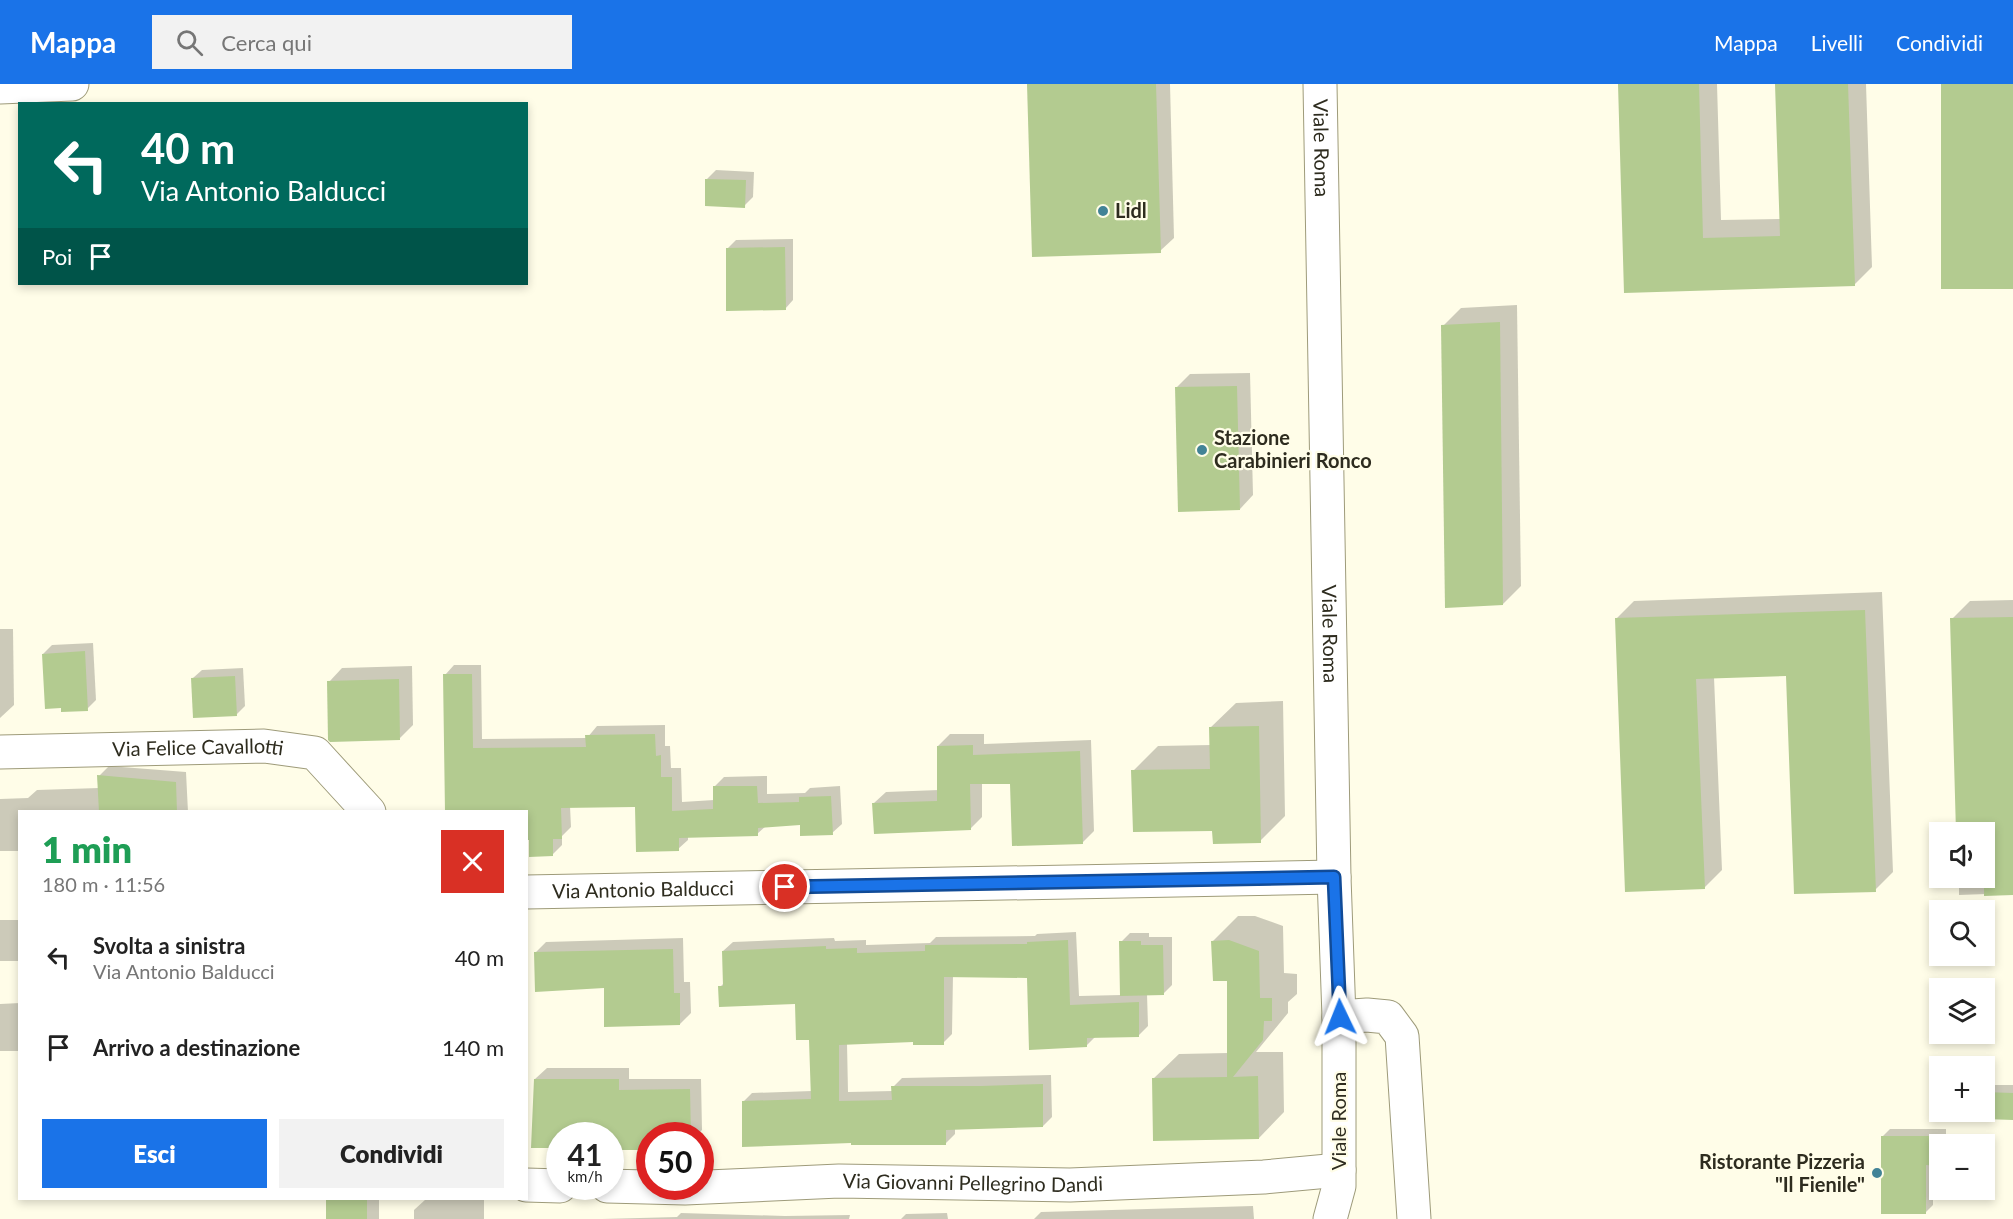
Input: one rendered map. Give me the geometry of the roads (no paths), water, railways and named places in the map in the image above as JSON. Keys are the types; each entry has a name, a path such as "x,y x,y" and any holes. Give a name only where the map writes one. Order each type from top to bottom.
{"street":[{"path":"0,87 72,84"},
{"name":"Viale Roma","path":"1320,84 1334,877 1340,1017 1339,1178 1330,1219"},
{"name":"Via Felice Cavallotti","path":"0,752 264,746 315,753 367,810"},
{"name":"Via Antonio Balducci","path":"528,892 1334,877"},
{"path":"1340,1017 1366,1015 1388,1017 1402,1036 1414,1219"},
{"name":"Via Giovanni Pellegrino Dandi","path":"624,1186 685,1188 839,1181 1070,1185 1264,1177 1339,1178"},
{"name":"Viale Roma","path":"1339,1178 1350,1219"},
{"path":"528,1185 546,1186"}],"place":[{"name":"Lidl","path":"1103,211"},
{"name":"Stazione Carabinieri Ronco","path":"1202,450"},
{"name":"Ristorante Pizzeria \"Il Fienile\"","path":"1877,1173"}]}
